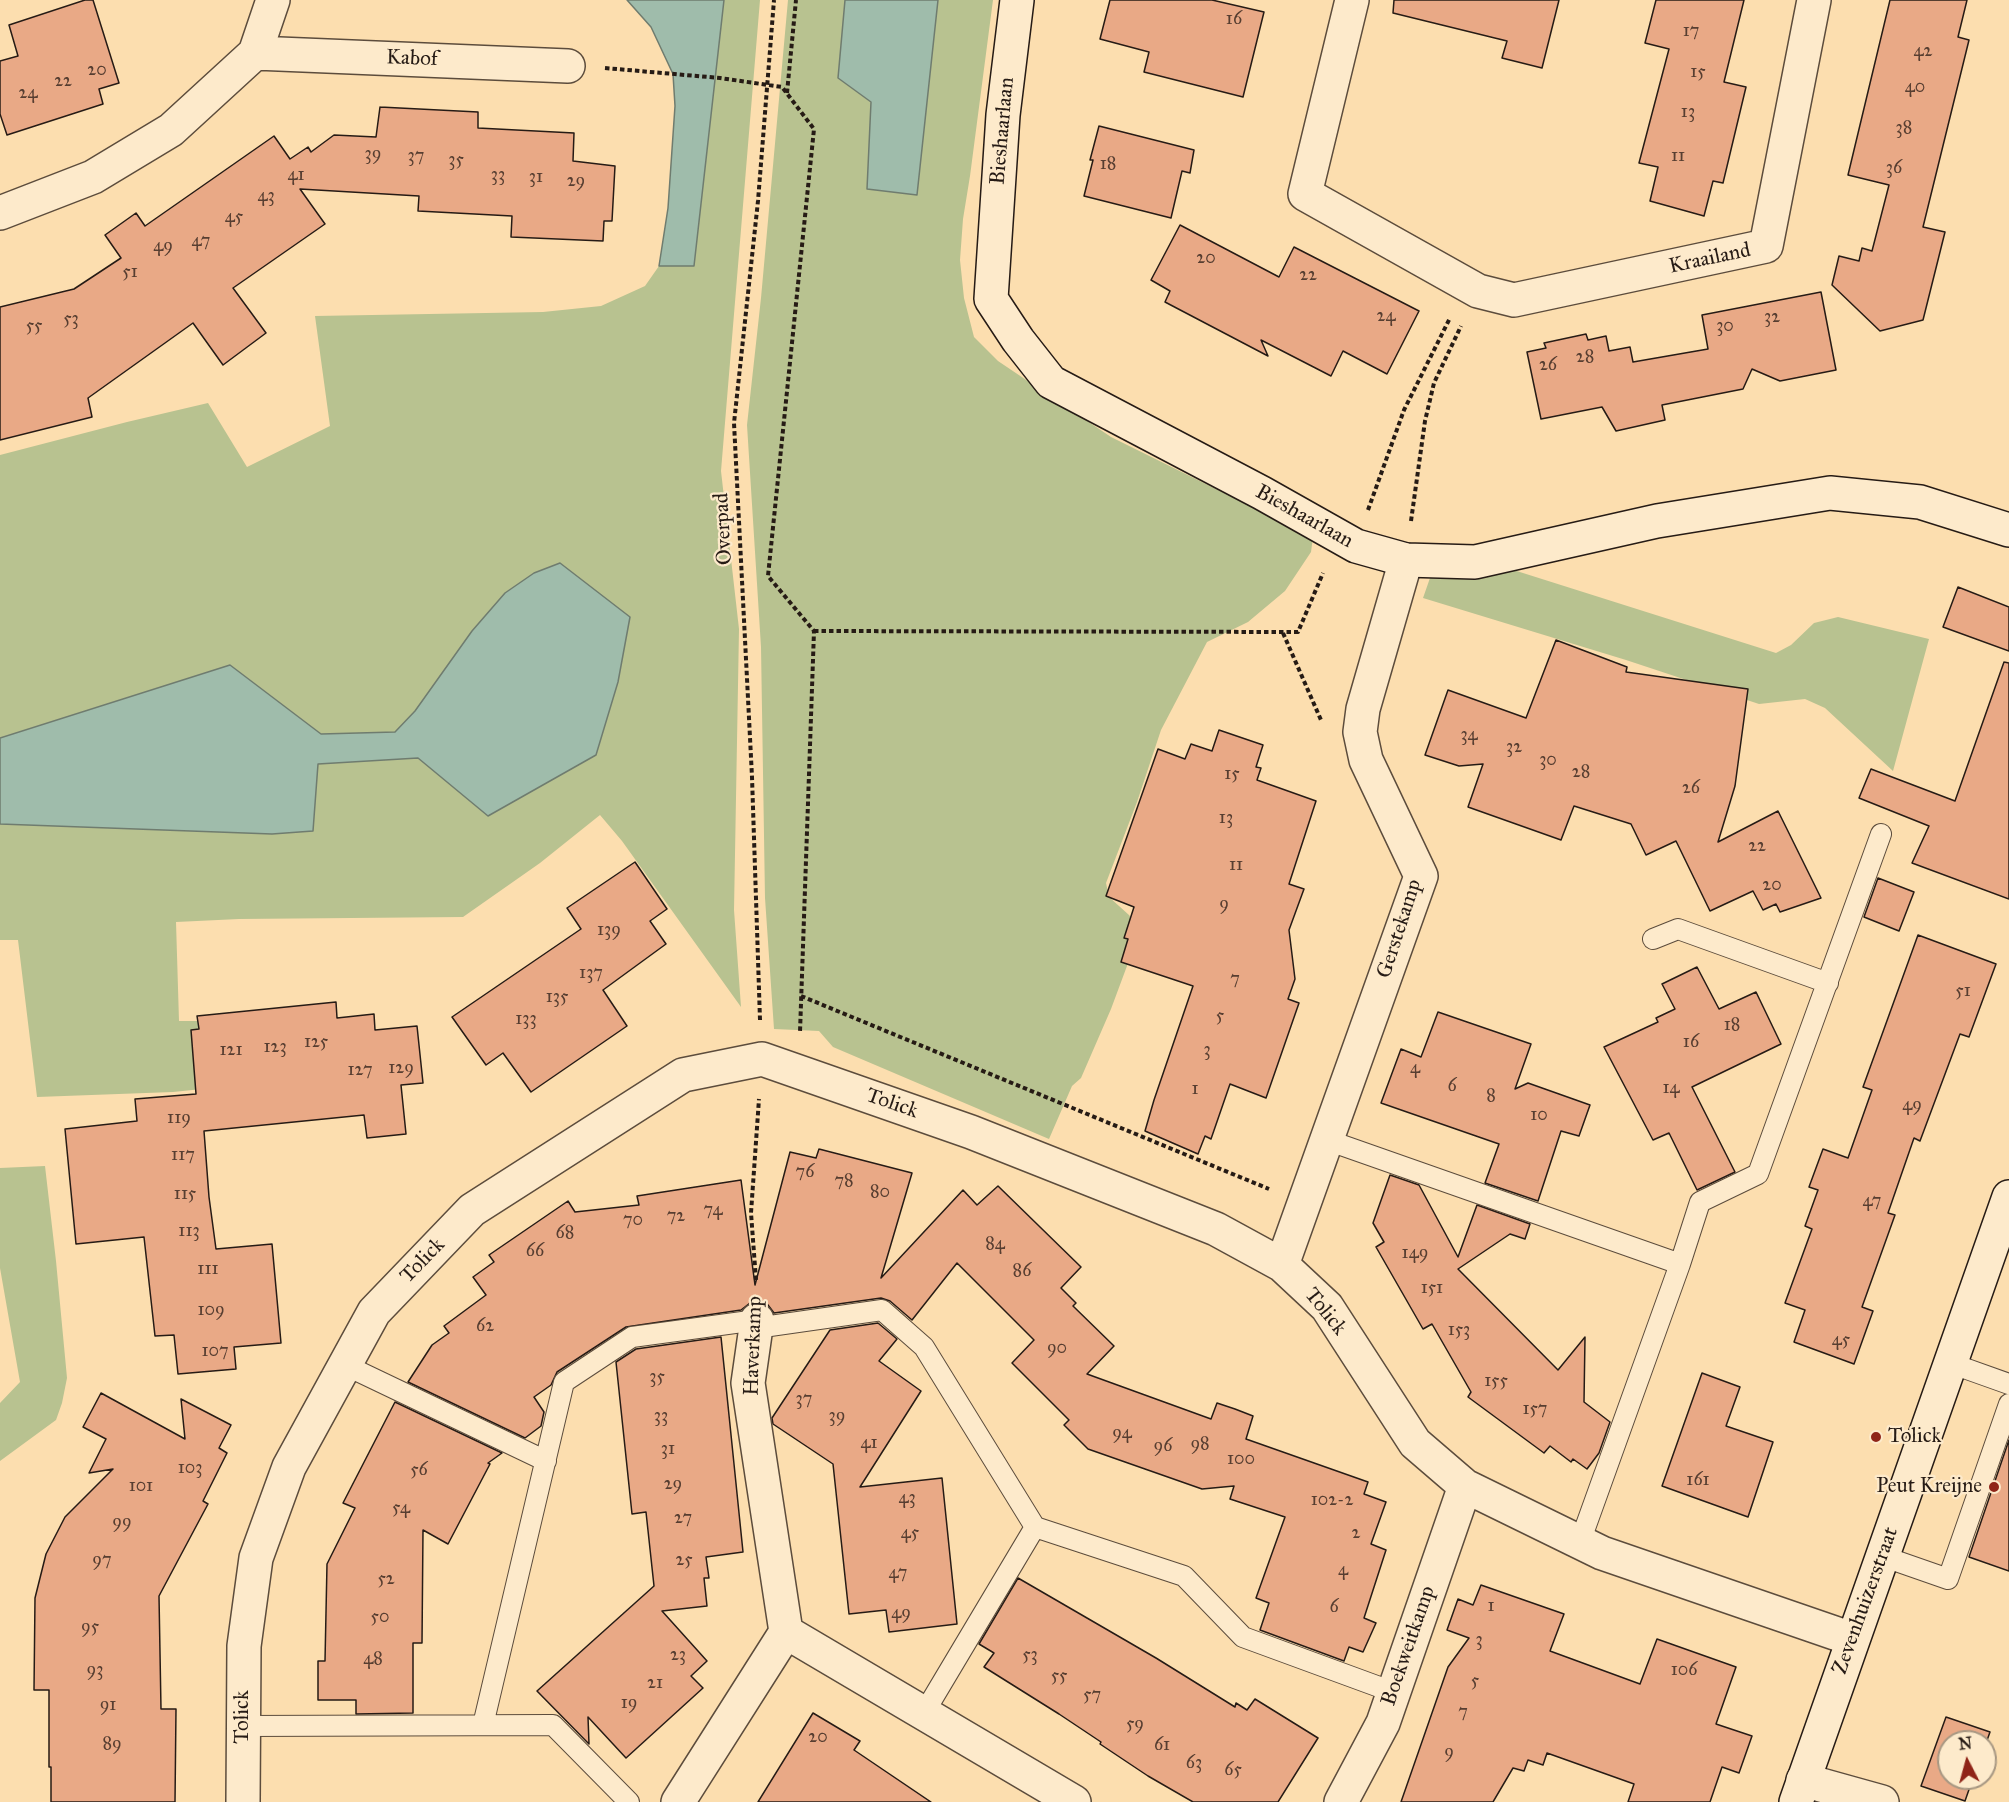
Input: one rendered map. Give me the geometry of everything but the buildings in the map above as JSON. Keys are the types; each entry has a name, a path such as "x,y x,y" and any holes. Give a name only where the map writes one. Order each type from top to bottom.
{"street":[{"path":"0,213 93,177 171,130 255,53 273,0"},
{"name":"Bieshaarlaan","path":"1017,0 1003,115 991,299 1018,340 1051,382 1262,493 1347,541 1406,560 1475,562 1657,521 1830,494 1920,502 2009,530"},
{"name":"Kraailand","path":"1352,0 1305,194 1472,288 1514,300 1766,246 1814,0"},
{"name":"Kabof","path":"255,53 568,66"},
{"name":"Gerstekamp","path":"1282,1264 1421,876 1366,760 1360,732 1363,709 1406,560"},
{"name":"Tolick","path":"243,1802 244,1646 256,1557 289,1467 374,1312 472,1210 683,1075 762,1059 971,1132 1038,1158 1216,1229 1282,1264 1327,1307 1415,1443 1465,1486 1602,1553 1852,1639"},
{"name":"Zevenhuizerstraat","path":"1800,1791 2009,1197"},
{"name":"Haverkamp","path":"757,1324 748,1383 786,1632"},
{"name":"Boekweitkamp","path":"1341,1802 1383,1723 1465,1486"},
{"path":"678,1802 786,1632 1074,1802"},
{"path":"1800,1791 1882,1802"}],"lane":[{"path":"1580,1542 1700,1202 1758,1174 1881,834"},
{"path":"1653,939 1678,929 1828,983"},
{"path":"1327,1140 1680,1264"},
{"path":"483,1725 564,1382 632,1337 882,1310 924,1347 1035,1527 1184,1576 1243,1637 1393,1692"},
{"path":"1950,1363 2009,1384"},
{"path":"345,1365 546,1461"},
{"path":"1882,1556 1948,1579 2009,1404"},
{"path":"924,1713 1035,1527"},
{"path":"243,1726 553,1725 629,1802"}],"path":[{"name":"Overpad","path":"762,1059 752,777 734,423 758,201 774,0"},
{"path":"787,94 796,0"},
{"path":"568,66 720,78 782,87 814,129 768,576 814,631 799,1072"},
{"path":"814,631 1298,632 1323,572 1347,541 1404,410 1472,288"},
{"path":"1406,560 1425,421 1434,383 1472,288"},
{"path":"1323,572 1343,581 1347,541"},
{"path":"1283,633 1323,726"},
{"path":"801,996 1304,1203"},
{"name":"Haverkamp","path":"757,1324 751,1213 762,1059"}],"green space":[{"path":"724,0 760,0 721,471 739,629 734,910 741,1007 622,841 600,815 540,863 463,917 239,919 176,922 179,1021 210,1021 202,1089 37,1097 18,940 0,940 0,824 272,834 313,830 318,764 418,758 488,816 596,755 618,682 630,617 472,631 415,711 395,732 321,734 230,665 0,738 0,455 208,403 247,467 330,426 315,316 543,312 601,306 645,286 659,266 694,266"},
{"path":"788,0 845,0 838,78 871,102 867,189 917,195 938,0 993,0 963,219 960,260 964,298 974,337 998,361 1111,437 1313,537 1311,552 1285,591 1248,622 1207,642 1161,730 1106,883 1109,897 1129,915 1140,931 1111,1009 1081,1078 1072,1086 1049,1139 833,1047 819,1031 774,1029 765,898 761,647 747,425"},
{"path":"1504,567 1776,653 1791,645 1814,623 1838,617 1929,639 1893,771 1825,708 1805,699 1759,704 1626,660 1423,598 1430,578"},
{"path":"45,1166 67,1378 56,1420 0,1461 0,1403 20,1382 0,1268 0,1168"}],"shaded area":[{"path":"627,0 724,0 694,266 659,266 668,208 675,106 673,74 651,27"},
{"path":"845,0 938,0 917,195 867,189 871,102 838,78"},
{"path":"560,563 630,617 618,682 596,755 488,816 418,758 318,764 313,831 272,834 0,824 0,738 230,665 321,734 395,732 415,711 472,631 505,593 534,573"}],"place":[{"name":"Tolick","path":"1876,1437"},
{"name":"Peut Kreijne","path":"1994,1487"}]}
